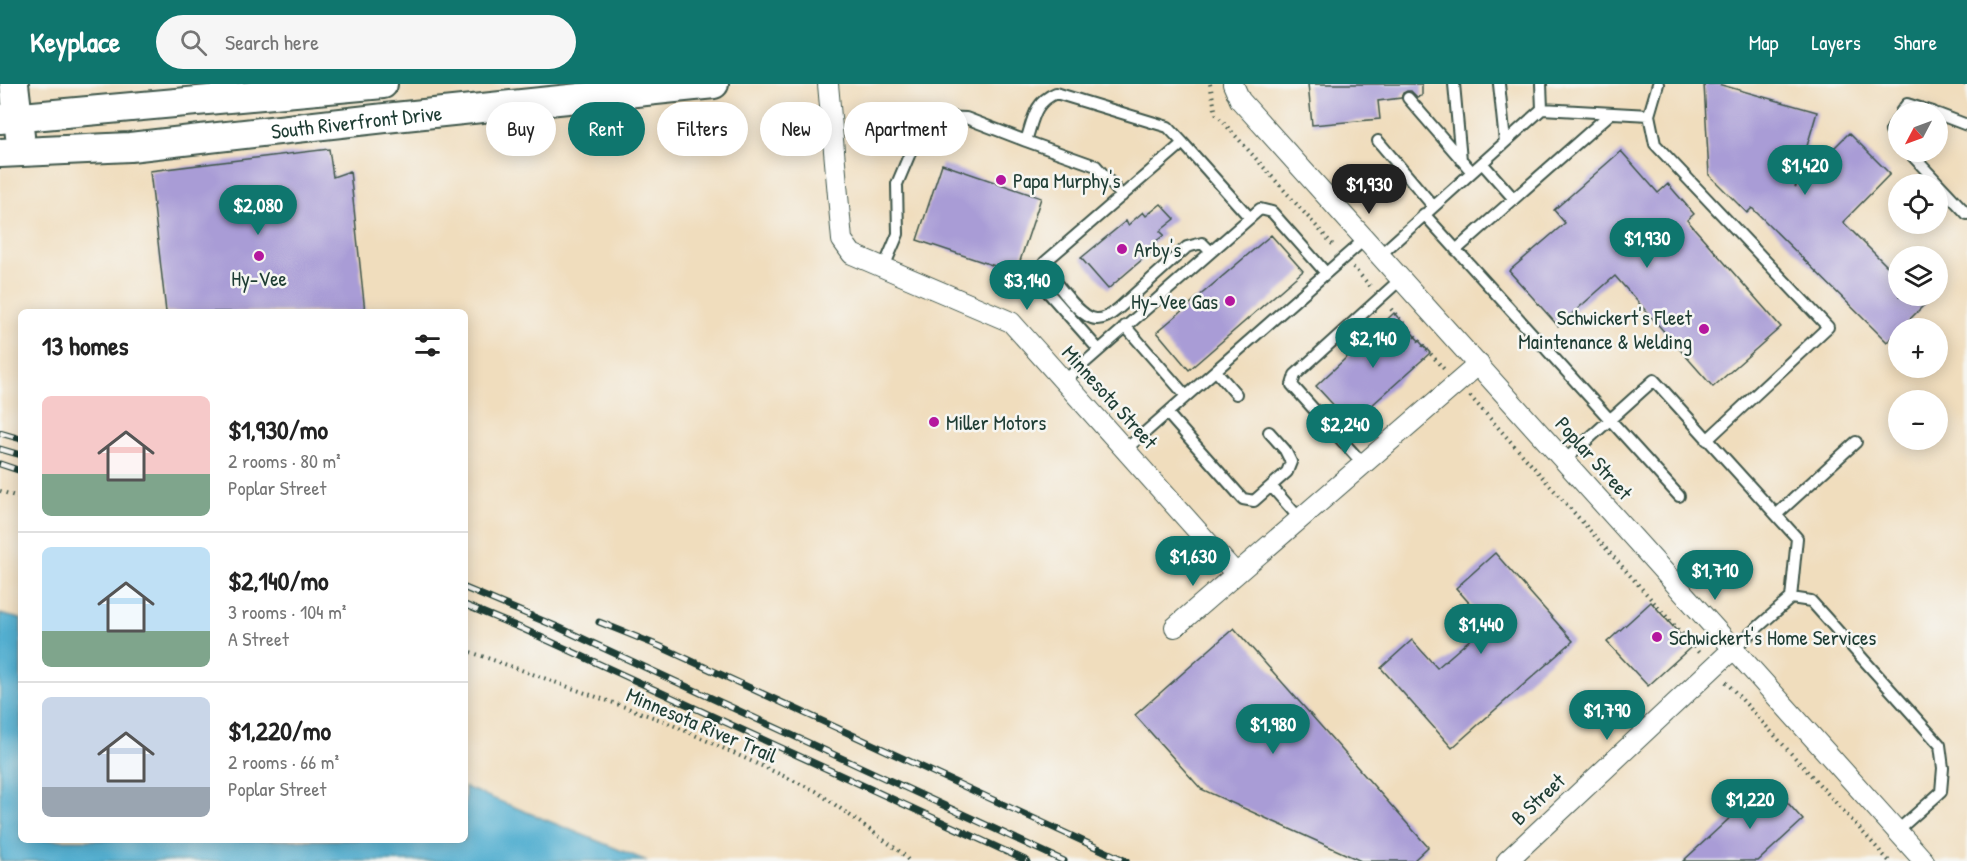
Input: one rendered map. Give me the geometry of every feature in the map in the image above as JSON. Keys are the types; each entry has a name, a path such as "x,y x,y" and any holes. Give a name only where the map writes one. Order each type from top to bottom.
{"main road":[{"path":"11,153 8,119 14,84"},
{"name":"South Riverfront Drive","path":"8,119 383,84"},
{"name":"South Riverfront Drive","path":"11,153 141,146 714,84"}],"street":[{"name":"Minnesota Street","path":"828,84 842,240 852,254 1011,321 1236,574"},
{"name":"Poplar Street","path":"1233,84 1240,100 1402,278 1921,860"},
{"path":"1175,627 1479,364"},
{"name":"B Street","path":"1508,861 1733,649"}],"lane":[{"path":"1454,84 1461,160"},
{"path":"1499,84 1505,142"},
{"path":"1541,84 1542,108"},
{"path":"1658,84 1649,115 1655,144 1828,327 1707,440"},
{"path":"1026,141 1039,104 1046,97 1056,93 1168,127 1250,218"},
{"path":"1408,98 1472,172"},
{"path":"1380,255 1542,108 1649,115"},
{"path":"1456,250 1610,114"},
{"path":"884,267 898,234 897,184 913,146 927,127 942,117 966,118 1096,166 1122,196"},
{"path":"1948,118 1967,125"},
{"path":"1378,141 1433,206"},
{"path":"1098,350 1038,282 1039,271 1183,143"},
{"path":"1918,162 1967,214"},
{"path":"1482,163 1514,199"},
{"path":"1064,381 1260,209 1272,212 1326,273"},
{"path":"1424,214 1679,496"},
{"path":"1125,450 1365,239"},
{"path":"1042,266 1079,310 1098,320 1118,309 1187,247 1202,243 1211,252"},
{"path":"1363,464 1292,385 1294,375 1402,278"},
{"path":"1125,326 1186,396"},
{"path":"1215,371 1236,394"},
{"path":"1565,460 1654,380 1797,538 1791,598 1733,649"},
{"path":"1167,413 1243,499 1254,501 1287,472 1291,462 1286,450 1269,432"},
{"path":"1776,515 1856,442"},
{"path":"1271,486 1300,519"},
{"path":"1791,598 1811,601 1940,745 1943,768 1941,792 1897,831"}],"path":[{"path":"1210,84 1216,114 1889,861"},
{"path":"0,491 18,497"},
{"name":"Minnesota River Trail","path":"468,651 664,721 816,791 902,853 909,861"}],"water":[{"path":"0,614 18,618 18,843 468,843 468,788 647,861 0,861"}],"building":[{"path":"1308,84 1422,84 1422,96 1417,97 1411,91 1407,91 1401,98 1378,101 1380,119 1312,125"},
{"path":"1704,84 1718,84 1817,112 1795,187 1849,133 1890,174 1843,222 1888,267 1888,306 1923,306 1911,318 1888,318 1887,342 1752,208 1747,213 1709,175"},
{"name":"Hy-Vee","path":"329,149 333,177 350,171 365,309 166,309 150,171"},
{"path":"1621,151 1658,193 1668,184 1694,214 1687,220 1781,327 1713,387 1615,276 1558,326 1509,271 1565,223 1554,210"},
{"path":"942,164 1041,198 1016,273 917,240"},
{"name":"Arby's","path":"1161,204 1175,219 1160,231 1164,235 1150,246 1152,251 1108,289 1081,258 1126,221 1128,225 1143,212 1146,216"},
{"name":"Hy-Vee Gas","path":"1271,235 1303,271 1189,370 1157,332"},
{"path":"1394,313 1430,353 1351,424 1316,386"},
{"path":"1495,553 1573,641 1452,748 1381,668 1412,640 1437,668 1488,624 1456,588"},
{"path":"1651,602 1691,647 1648,686 1607,642"},
{"path":"1234,628 1428,847 1413,861 1361,861 1201,789 1135,715"},
{"path":"1769,782 1803,820 1758,861 1683,861"}],"railway":[{"path":"0,433 18,438"},
{"path":"0,449 18,454"},
{"path":"0,464 18,470"},
{"path":"468,589 560,628 1064,861"},
{"path":"468,606 523,629 1027,861"},
{"path":"599,622 659,646 1126,861"}],"place":[{"name":"Papa Murphy's","path":"1001,180"},
{"name":"Arby's","path":"1122,249"},
{"name":"Hy-Vee","path":"259,256"},
{"name":"Hy-Vee Gas","path":"1230,301"},
{"name":"Schwickert's Fleet Maintenance & Welding","path":"1704,329"},
{"name":"Miller Motors","path":"934,422"},
{"name":"Schwickert's Home Services","path":"1657,637"}]}
